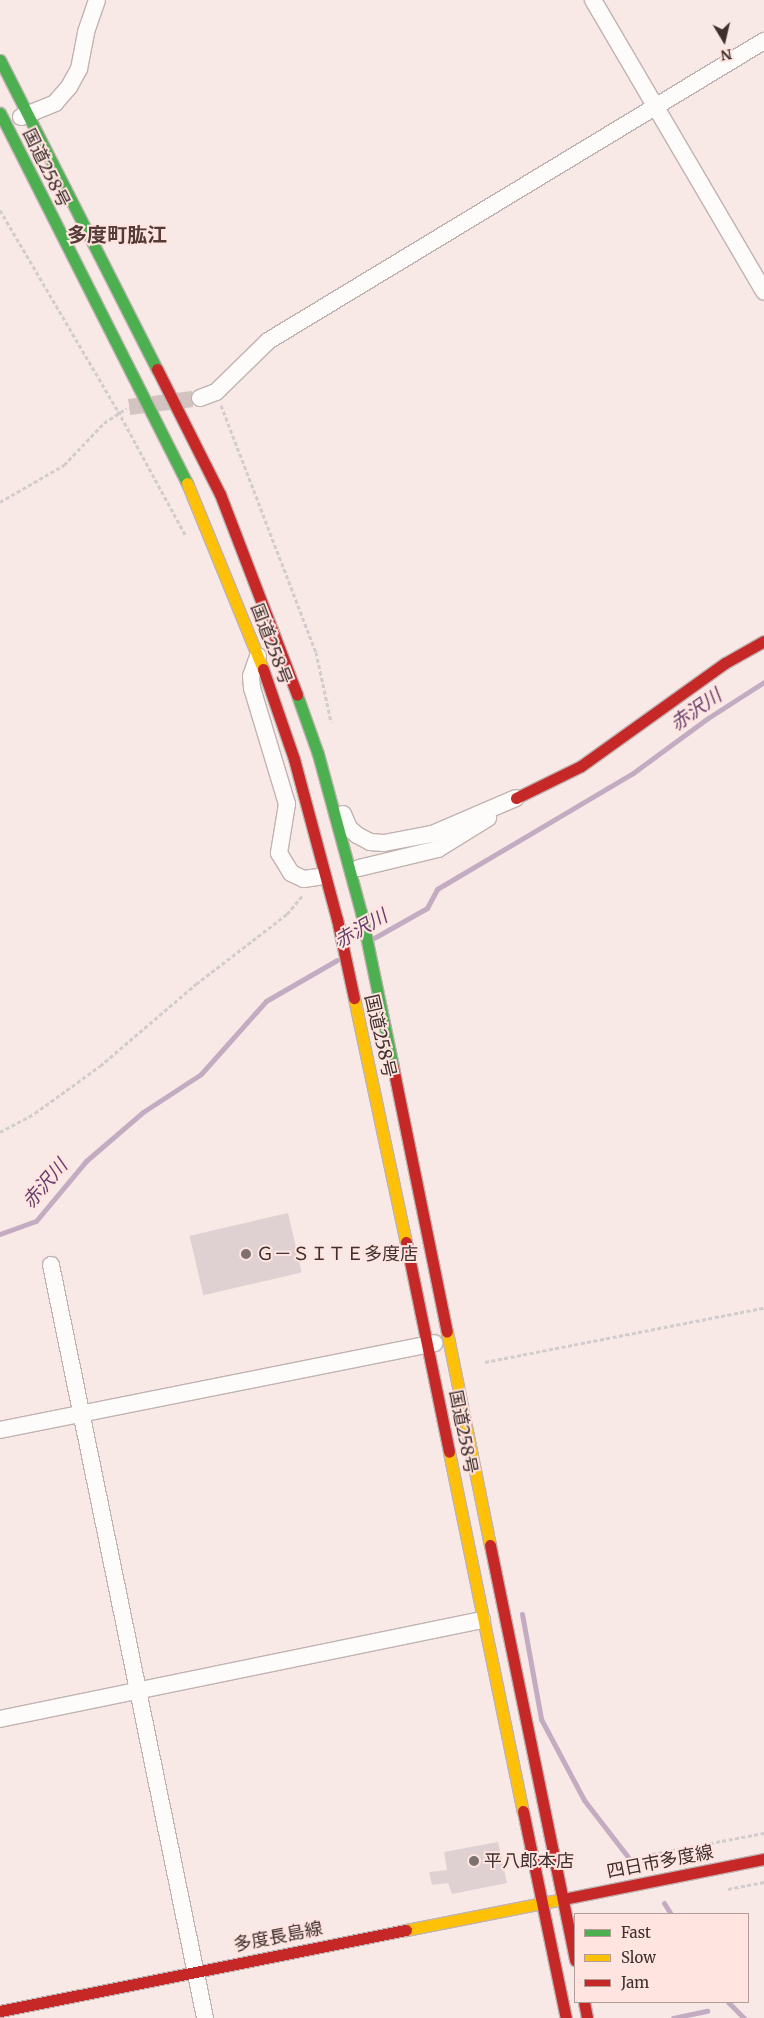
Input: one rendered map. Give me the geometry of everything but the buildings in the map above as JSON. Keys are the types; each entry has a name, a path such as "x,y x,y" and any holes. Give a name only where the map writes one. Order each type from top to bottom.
{"main road":[{"name":"国道258号","path":"0,60 220,494 278,639 318,754 361,912 371,958 574,1955"},
{"name":"国道258号","path":"2,120 197,502 258,654 294,759 337,919 345,965 428,1344 482,1620 566,2018"},
{"path":"516,798 581,766 725,663 764,641"},
{"name":"四日市多度線","path":"563,1899 764,1859"},
{"name":"多度長島線","path":"0,2011 563,1899"},
{"path":"584,2003 587,2018"}],"street":[{"path":"2,120 27,114 55,103 69,87 79,69 86,32 97,0"},
{"path":"593,0 764,292"},
{"path":"200,398 216,392 268,341 764,41"},
{"path":"258,654 251,676 252,688 287,804 279,853 291,872 312,878"},
{"path":"318,754 350,828 370,842 384,843 432,834 516,798"},
{"path":"359,868 438,848 516,798"},
{"path":"51,1265 205,2018"},
{"path":"0,1430 450,1341"},
{"path":"0,1719 482,1620"}],"path":[{"path":"0,210 118,411 188,541"},
{"path":"216,392 316,652 333,729"},
{"path":"0,502 64,465 118,411 129,407"},
{"path":"0,1132 35,1113 100,1066 196,984 286,914 304,897 312,878"},
{"path":"485,1362 764,1308"},
{"path":"647,1882 642,1862 652,1854 764,1833"}],"waterway":[{"name":"赤沢川","path":"374,938 427,908 437,889 633,773 708,718 764,682"},
{"name":"赤沢川","path":"0,1234 36,1221 86,1161 143,1112 201,1074 266,1001 337,960"},
{"path":"522,1614 541,1719 584,1800 628,1857"},
{"path":"664,1903 670,1913"},
{"path":"729,2003 744,2018"},
{"path":"673,2018 707,2011"}],"tunnel":[{"path":"129,407 200,398"}],"traffic: fast":[{"path":"0,60 157,369"},
{"path":"0,113 187,483"},
{"path":"297,695 318,754 361,912 393,1067"}],"traffic: slow":[{"path":"187,483 263,669"},
{"path":"354,998 406,1242"},
{"path":"447,1332 490,1545"},
{"path":"449,1452 523,1811"},
{"path":"406,1930 558,1900"}],"traffic: jam":[{"path":"157,369 220,494 297,695"},
{"path":"516,798 581,766 725,663 764,641"},
{"path":"263,669 294,759 337,919 354,998"},
{"path":"393,1067 447,1332"},
{"path":"406,1242 449,1452"},
{"path":"490,1545 574,1955"},
{"path":"523,1811 566,2018"},
{"path":"563,1899 764,1859"},
{"path":"0,2011 406,1930"},
{"path":"584,2003 587,2018"}],"place":[{"name":"Ｇ－ＳＩＴＥ多度店","path":"246,1254"},
{"name":"平八郎本店","path":"474,1861"}],"district":[{"name":"多度町肱江","path":"117,234"}]}
